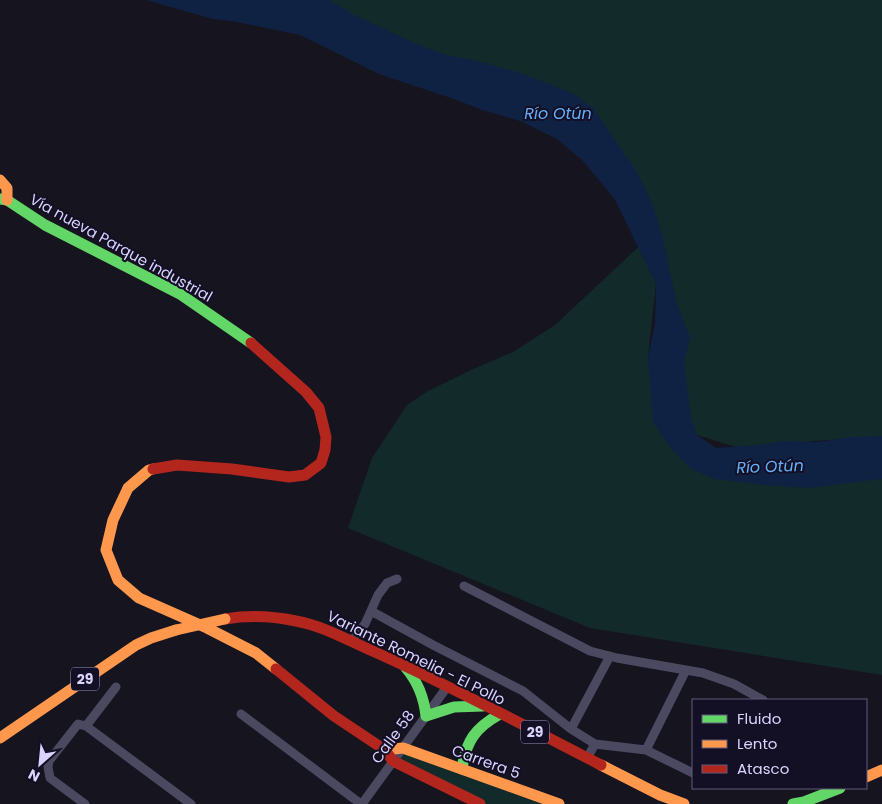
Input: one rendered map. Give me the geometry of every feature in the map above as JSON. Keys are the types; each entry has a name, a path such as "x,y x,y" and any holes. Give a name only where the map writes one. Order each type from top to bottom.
{"main road":[{"name":"Vía nueva Parque industrial","path":"0,180 7,188 4,200 45,225 180,294 251,342 306,392 318,408 326,437 325,450 321,463 305,475 289,476 177,464 149,470 128,488 113,520 106,550 118,580 139,598 207,628 256,653 334,716 385,750"},
{"name":"Variante Romelia - El Pollo","path":"0,738 107,664 136,645 151,638 225,618 246,616 272,617 298,621 323,629 404,665 660,796 684,804"},
{"path":"404,665 420,688 426,716 454,707 483,706"},
{"path":"462,769 463,755 468,742 476,730 500,714"},
{"path":"403,748 385,750 393,761 480,804"},
{"name":"Carrera 5","path":"403,748 559,804"},
{"path":"867,777 882,770"},
{"path":"793,804 804,802 837,789"}],"street":[{"path":"351,641 365,624 378,595 387,583 397,579"},
{"path":"464,586 590,651 703,673 734,684 761,699"},
{"path":"371,611 523,691 571,729 595,744 646,750 692,773"},
{"path":"571,729 610,656"},
{"path":"646,750 686,670"},
{"path":"86,726 116,687"},
{"name":"Calle 58","path":"362,804 447,687"},
{"path":"240,714 362,804"},
{"path":"85,804 50,778 48,767 49,761 78,724 86,726 190,804"},
{"path":"588,758 595,744"}],"green space":[{"path":"258,0 882,0 882,436 736,447 697,435 671,382 672,282 600,121"},
{"path":"648,238 656,284 648,356 691,469 882,477 882,675 590,628 348,528 372,458 407,405 428,391 513,352 555,325"},
{"path":"403,748 559,804 480,804 393,761"}],"water":[{"name":"Río Otún","path":"146,0 329,0 350,13 417,44 446,55 517,72 573,93 594,109 632,165 652,203 662,234 676,301 690,338 684,362 691,418 697,435 716,448 761,445 783,441 817,442 852,437 882,436 882,479 809,488 715,479 691,469 671,448 653,422 648,356 655,324 656,284 614,198 582,160 557,139 520,121 482,110 379,74 300,35 213,19"}],"traffic: fast":[{"path":"0,199 7,200 45,225 180,294 251,343"},
{"path":"406,668 420,690 426,716 454,707 483,706"},
{"path":"462,769 466,751 473,736 491,719 500,714"},
{"path":"793,804 804,802 837,789"}],"traffic: slow":[{"path":"0,180 7,188 7,200"},
{"path":"153,469 149,470 128,488 113,520 106,550 118,580 139,598 207,628 256,653 276,669"},
{"path":"176,630 225,619"},
{"path":"0,738 136,645 176,630"},
{"path":"385,750 403,748 559,804"},
{"path":"601,765 660,795 684,804"},
{"path":"867,777 882,770"}],"traffic: jam":[{"path":"153,469 177,465 232,469 289,477 305,475 321,463 326,437 319,408 306,392 251,343"},
{"path":"225,619 278,618 306,623 327,630 434,680 601,765"},
{"path":"276,669 334,716 385,750 393,761 480,804"}]}
